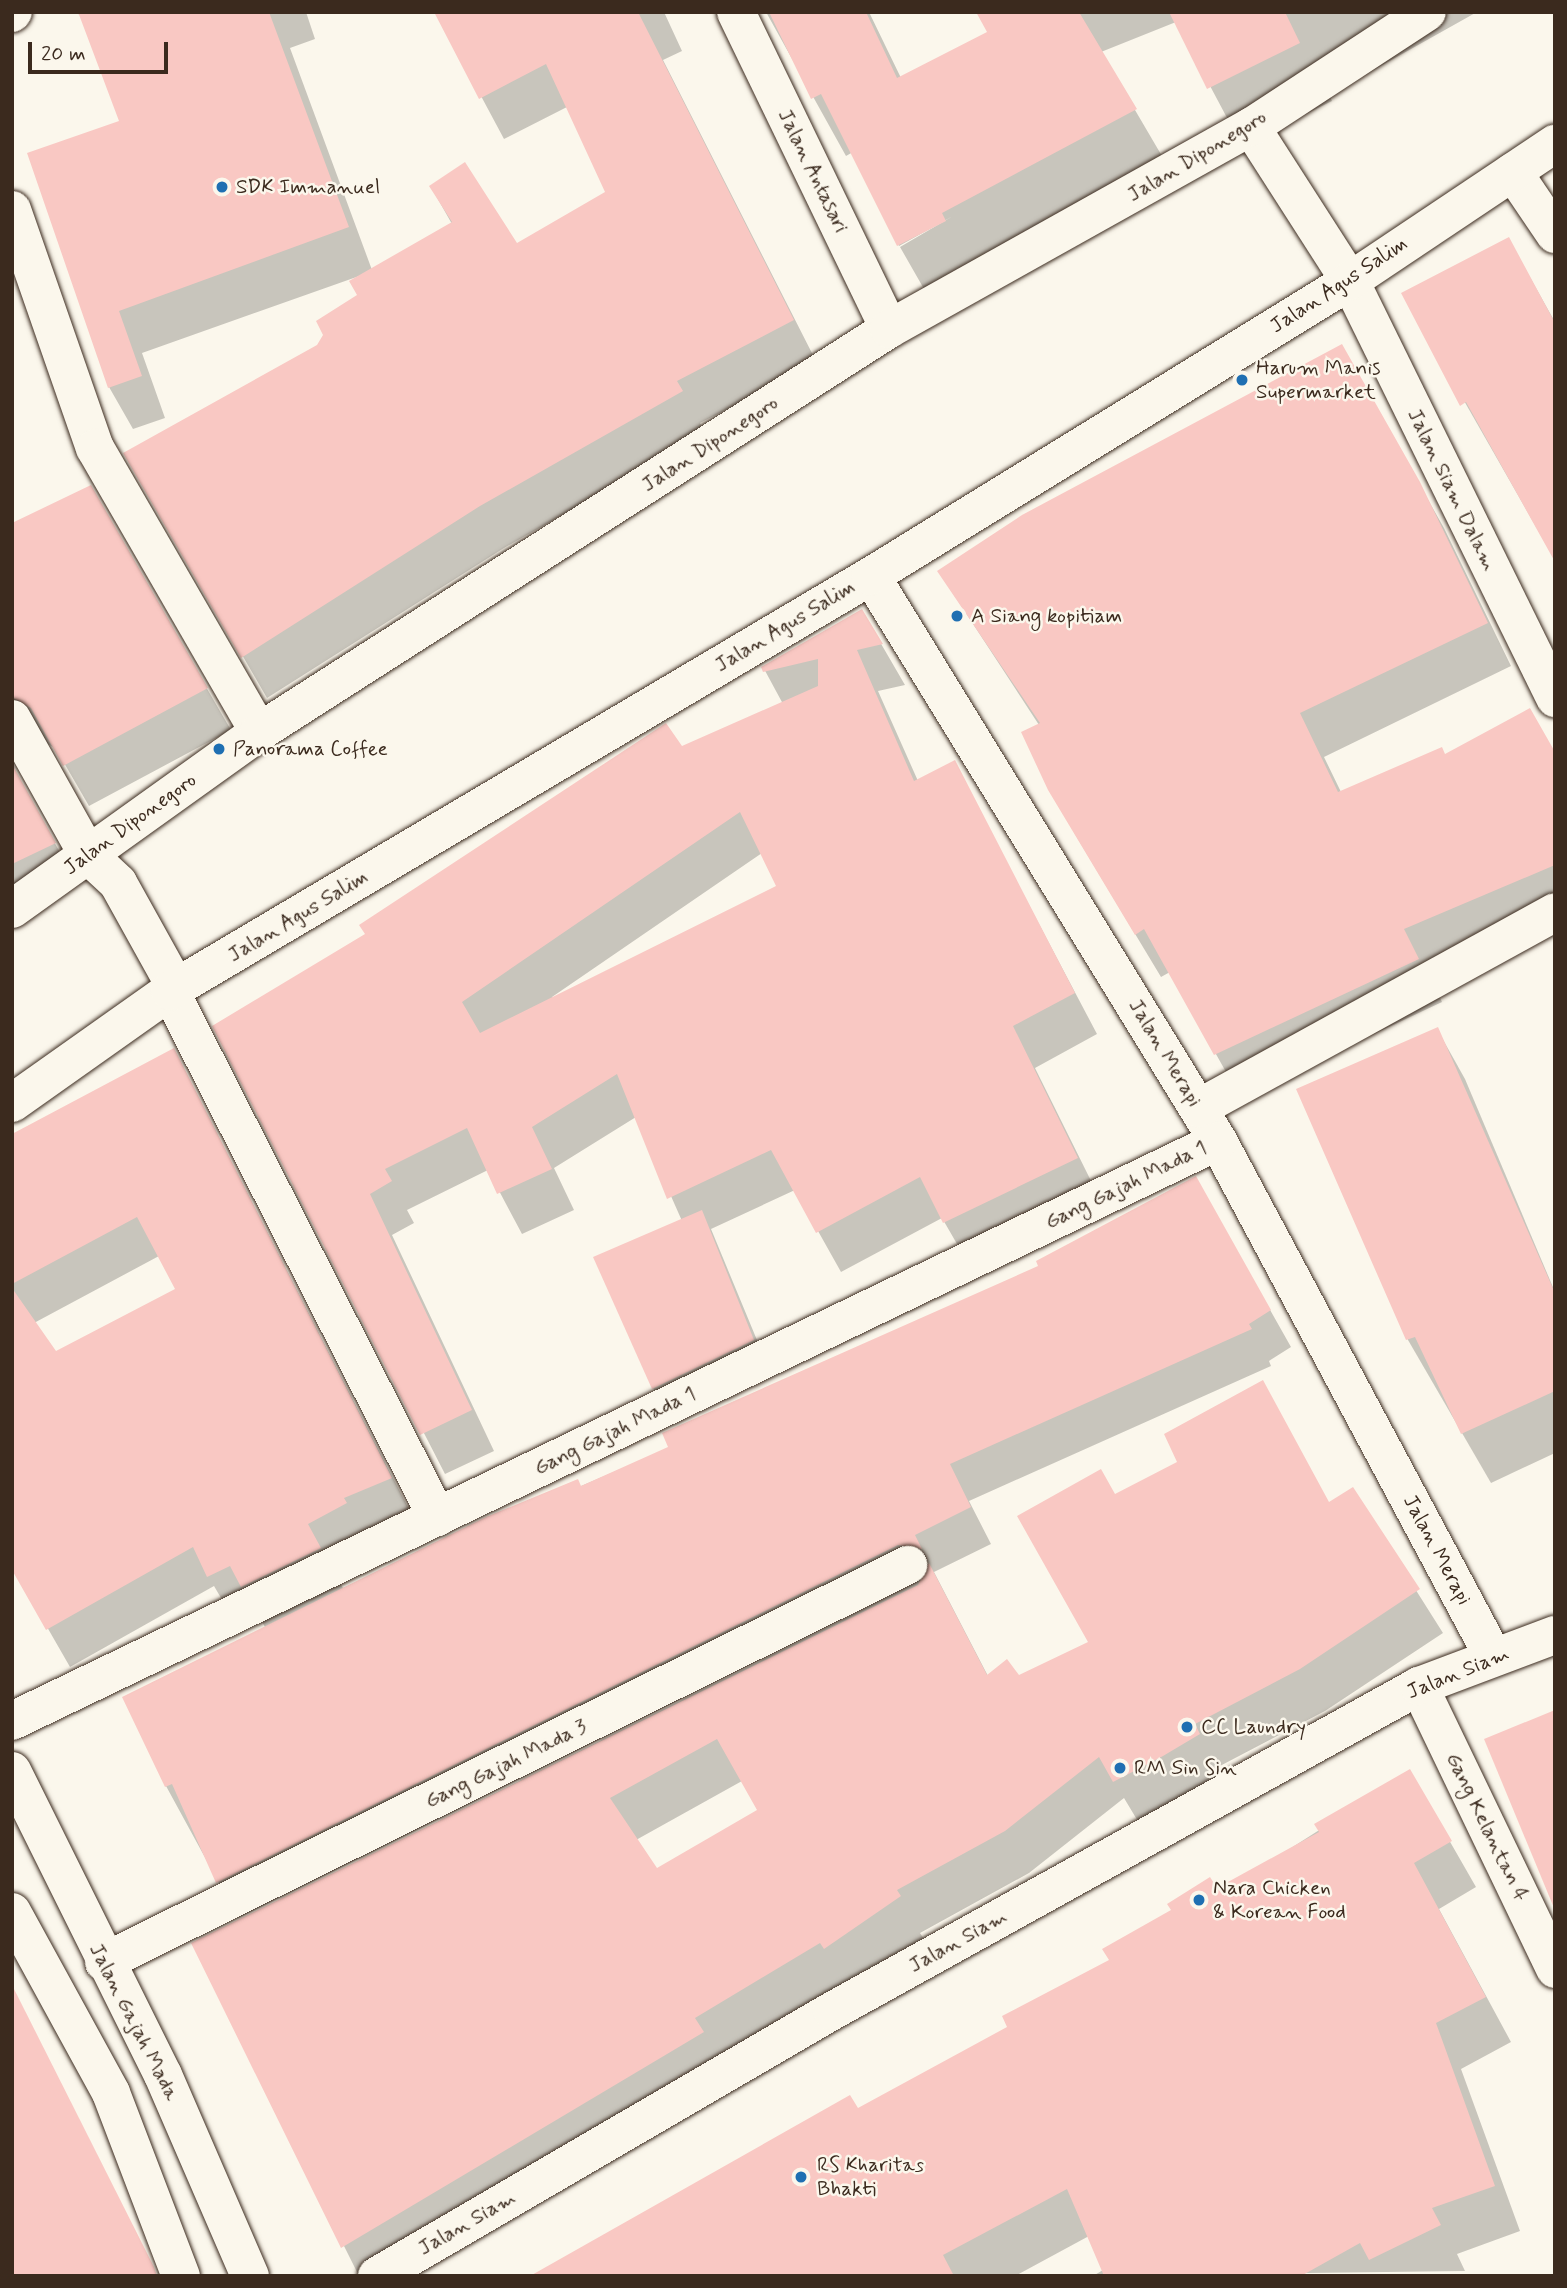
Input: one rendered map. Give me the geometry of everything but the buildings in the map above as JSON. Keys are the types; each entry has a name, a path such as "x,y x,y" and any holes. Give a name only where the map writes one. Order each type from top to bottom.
{"street":[{"name":"Jalan Antasari","path":"736,12 890,329"},
{"name":"Jalan Diponegoro","path":"12,909 259,732 890,329 1259,139 1427,12"},
{"name":"Jalan Siam Dalam","path":"1259,139 1344,271 1555,698"},
{"name":"Jalan Agus Salim","path":"12,1103 170,984 871,576 1344,271 1513,172 1555,144"},
{"path":"1513,172 1555,234"},
{"path":"12,210 94,448 259,732"},
{"name":"Jalan Merapi","path":"871,576 1199,1108 1493,1656"},
{"path":"12,719 88,855 118,883 437,1517"},
{"path":"1199,1108 1555,912"},
{"name":"Gang Gajah Mada 1","path":"12,1721 1218,1141"},
{"name":"Gang Gajah Mada 3","path":"104,1962 908,1565"},
{"name":"Jalan Siam","path":"377,2276 832,2011 1419,1686 1493,1656 1555,1635"},
{"name":"Gang Kelantan 4","path":"1419,1686 1555,1969"},
{"name":"Jalan Gajah Mada","path":"12,1771 104,1962 163,2075 250,2276"},
{"path":"12,1912 111,2093 181,2276"},
{"path":"111,2093 163,2075"}],"place":[{"name":"SDK Immanuel","path":"222,187"},
{"name":"Harum Manis Supermarket","path":"1242,380"},
{"name":"A Siang kopitiam","path":"957,616"},
{"name":"Panorama Coffee","path":"219,749"},
{"name":"CC Laundry","path":"1187,1727"},
{"name":"RM Sin Sin","path":"1120,1768"},
{"name":"Nara Chicken & Korean Food","path":"1199,1900"},
{"name":"RS Kharitas Bhakti","path":"801,2177"}]}
